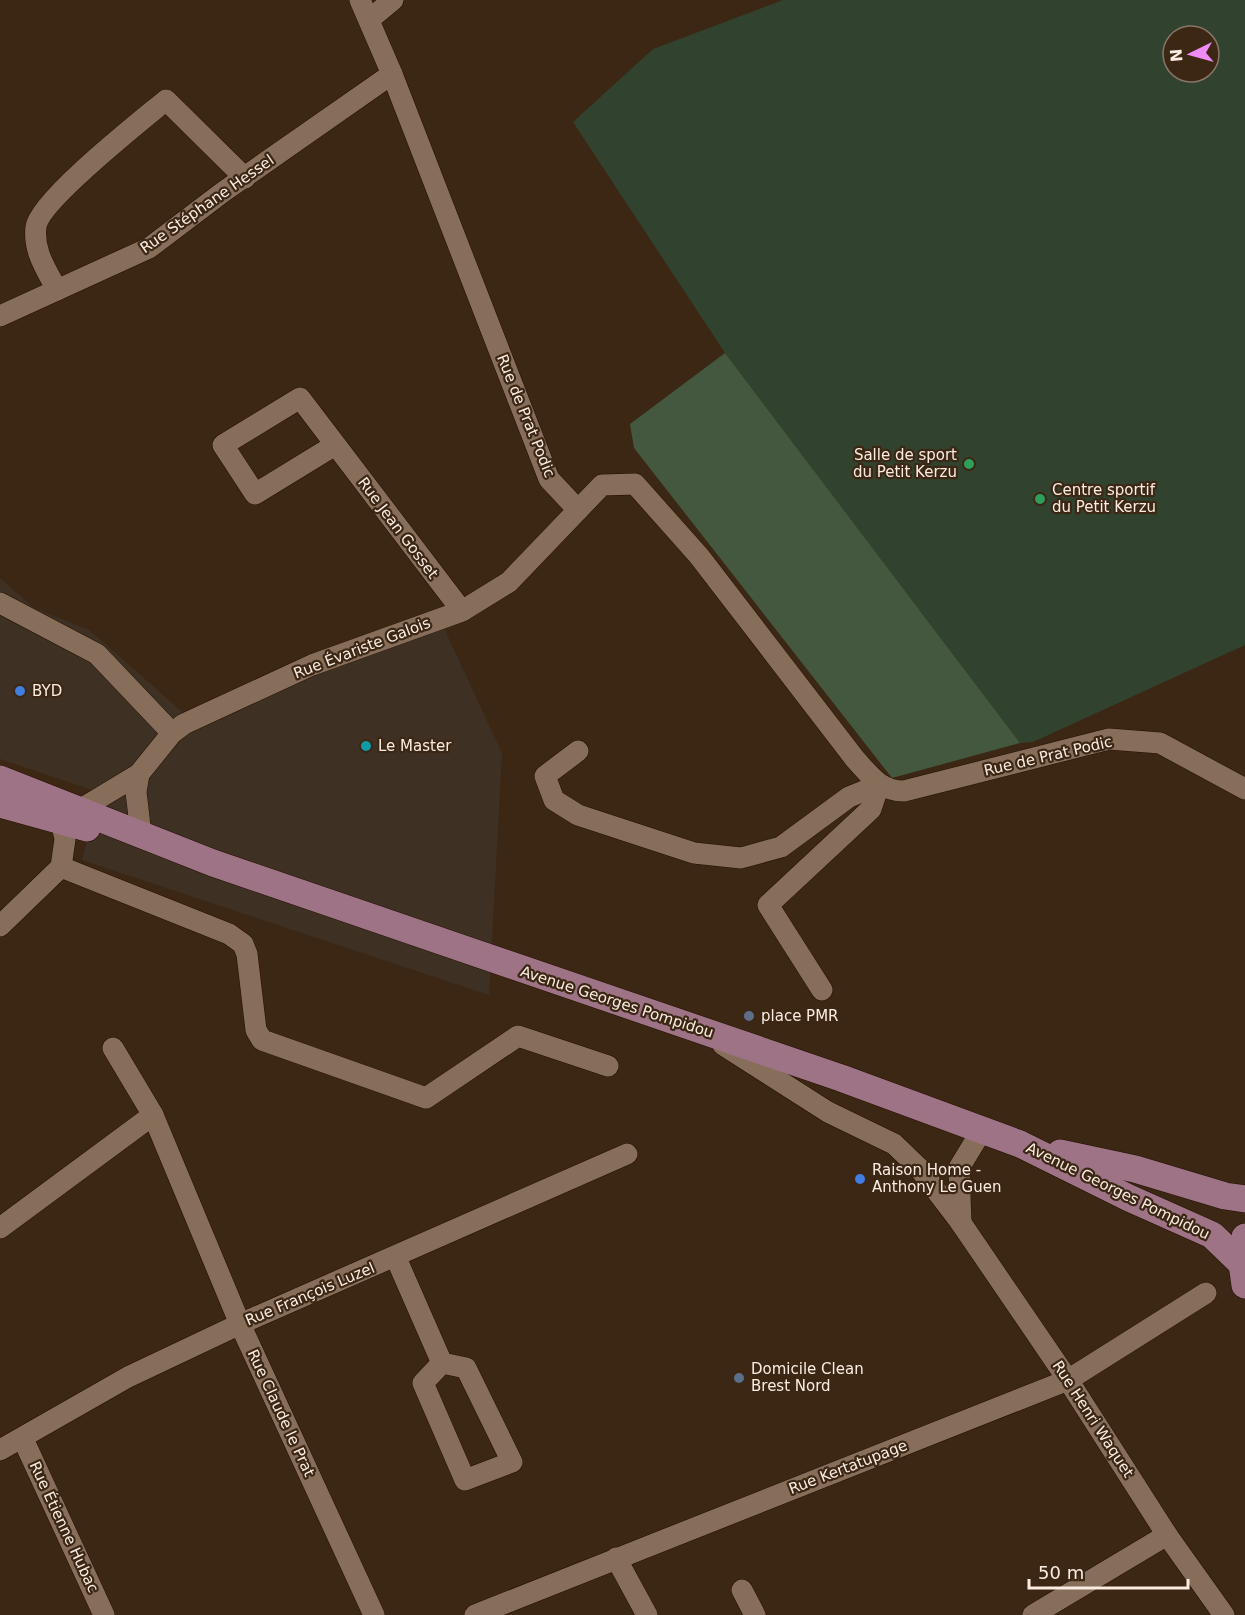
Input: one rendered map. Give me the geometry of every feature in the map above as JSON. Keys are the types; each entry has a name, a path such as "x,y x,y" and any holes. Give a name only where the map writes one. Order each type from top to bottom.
{"main road":[{"name":"Avenue Georges Pompidou","path":"0,779 71,815 700,1029 1020,1144 1129,1198 1212,1235 1243,1275"},
{"name":"Avenue Georges Pompidou","path":"0,804 71,815 141,834 213,863"},
{"name":"Avenue Georges Pompidou","path":"1020,1144 1135,1169 1225,1196 1245,1199"},
{"path":"1243,1275 1245,1238"}],"street":[{"name":"Rue de Prat Podic","path":"360,0 392,74 549,479 578,510"},
{"path":"370,19 393,0"},
{"name":"Rue Stéphane Hessel","path":"5,313 149,248 392,74"},
{"path":"57,290 36,249 36,224 64,187 166,100 245,178"},
{"name":"Rue Jean Gosset","path":"335,445 255,494 222,445 300,398 462,611"},
{"path":"578,510 602,485 635,484 699,556 855,759 879,785"},
{"name":"Rue Évariste Galois","path":"71,815 139,774 172,734 184,724 312,665 462,611 509,582 578,510"},
{"path":"0,603 97,654 172,734"},
{"name":"Rue de Prat Podic","path":"879,785 893,791 904,791 1109,739 1160,743 1245,789"},
{"path":"578,751 545,776 554,800 578,815 694,853 741,858 781,847 849,797 879,785"},
{"path":"139,774 136,792 141,834"},
{"path":"822,990 768,906 871,808 879,785"},
{"path":"0,926 61,867 71,815"},
{"path":"61,867 229,934 243,944 248,954 256,1030 262,1040 426,1098 518,1035 608,1066"},
{"name":"Rue Henri Waquet","path":"700,1029 828,1112 894,1144 919,1168 961,1223 1068,1380 1167,1535 1224,1615"},
{"name":"Rue Claude le Prat","path":"112,1048 153,1116 240,1324 374,1615"},
{"path":"0,1228 153,1116"},
{"path":"961,1223 959,1168 982,1130"},
{"name":"Rue François Luzel","path":"0,1450 23,1439 128,1377 240,1324 396,1258 627,1154"},
{"path":"919,1168 940,1171 959,1168"},
{"path":"396,1258 442,1363"},
{"name":"Rue Kertatupage","path":"475,1615 1068,1380 1206,1293"},
{"path":"442,1363 466,1368 512,1462 465,1480 423,1383 442,1363"},
{"name":"Rue Étienne Hubac","path":"23,1439 104,1615"},
{"path":"1033,1615 1167,1535"},
{"path":"616,1558 647,1615"},
{"path":"742,1590 755,1615"}],"shaded area":[{"path":"0,578 34,608 89,630 195,723 442,624 502,753 489,995 82,860 101,793 0,759"}],"green space":[{"name":"Centre sportif du Petit Kerzu","path":"783,0 1245,0 1245,645 1033,742 1020,743 725,353 573,122 653,49"},
{"path":"725,353 1020,743 892,778 634,448 630,424"}],"place":[{"name":"Salle de sport du Petit Kerzu","path":"969,464"},
{"name":"Centre sportif du Petit Kerzu","path":"1040,499"},
{"name":"BYD","path":"20,691"},
{"name":"Le Master","path":"366,746"},
{"name":"place PMR","path":"749,1016"},
{"name":"Raison Home - Anthony Le Guen","path":"860,1179"},
{"name":"Domicile Clean Brest Nord","path":"739,1378"}]}
